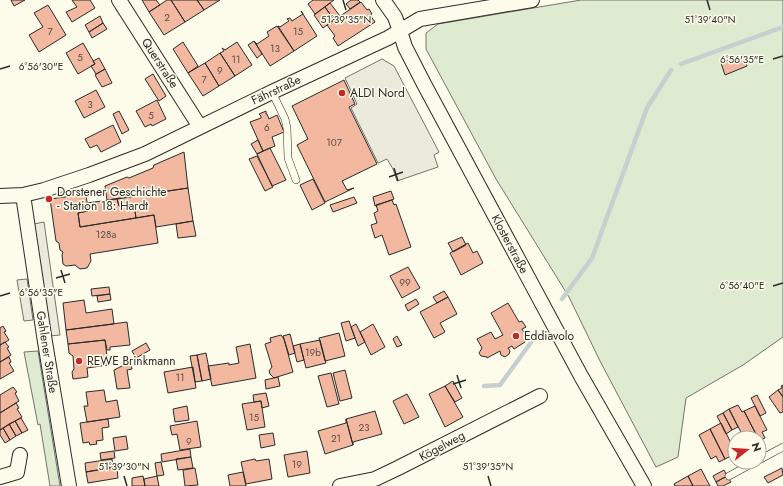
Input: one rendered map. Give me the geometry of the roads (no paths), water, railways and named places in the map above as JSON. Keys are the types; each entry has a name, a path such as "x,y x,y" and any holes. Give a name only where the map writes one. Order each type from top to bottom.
{"street":[{"name":"Querstraße","path":"119,0 200,127"},
{"name":"Klosterstraße","path":"383,0 395,17 405,47 424,84 581,376 644,486"},
{"name":"Fährstraße","path":"0,196 23,195 44,190 96,173 145,154 272,92 388,38 420,19 532,0"},
{"name":"Gahlener Straße","path":"23,195 45,342 69,486"},
{"name":"Kögelweg","path":"340,486 375,478 398,468 540,396"},
{"path":"0,477 17,472 20,455"}],"lane":[{"path":"272,92 285,119 287,128 288,158 296,180"},
{"path":"767,456 783,447"},
{"path":"729,476 740,470"}],"waterway":[{"path":"681,64 783,27"},
{"path":"562,299 592,258 647,108 671,70"},
{"path":"484,386 500,385 537,334"}],"place":[{"name":"ALDI Nord","path":"342,93"},
{"name":"Dorstener Geschichte - Station 18: Hardt","path":"49,199"},
{"name":"Eddiavolo","path":"516,336"},
{"name":"REWE Brinkmann","path":"79,361"}]}
